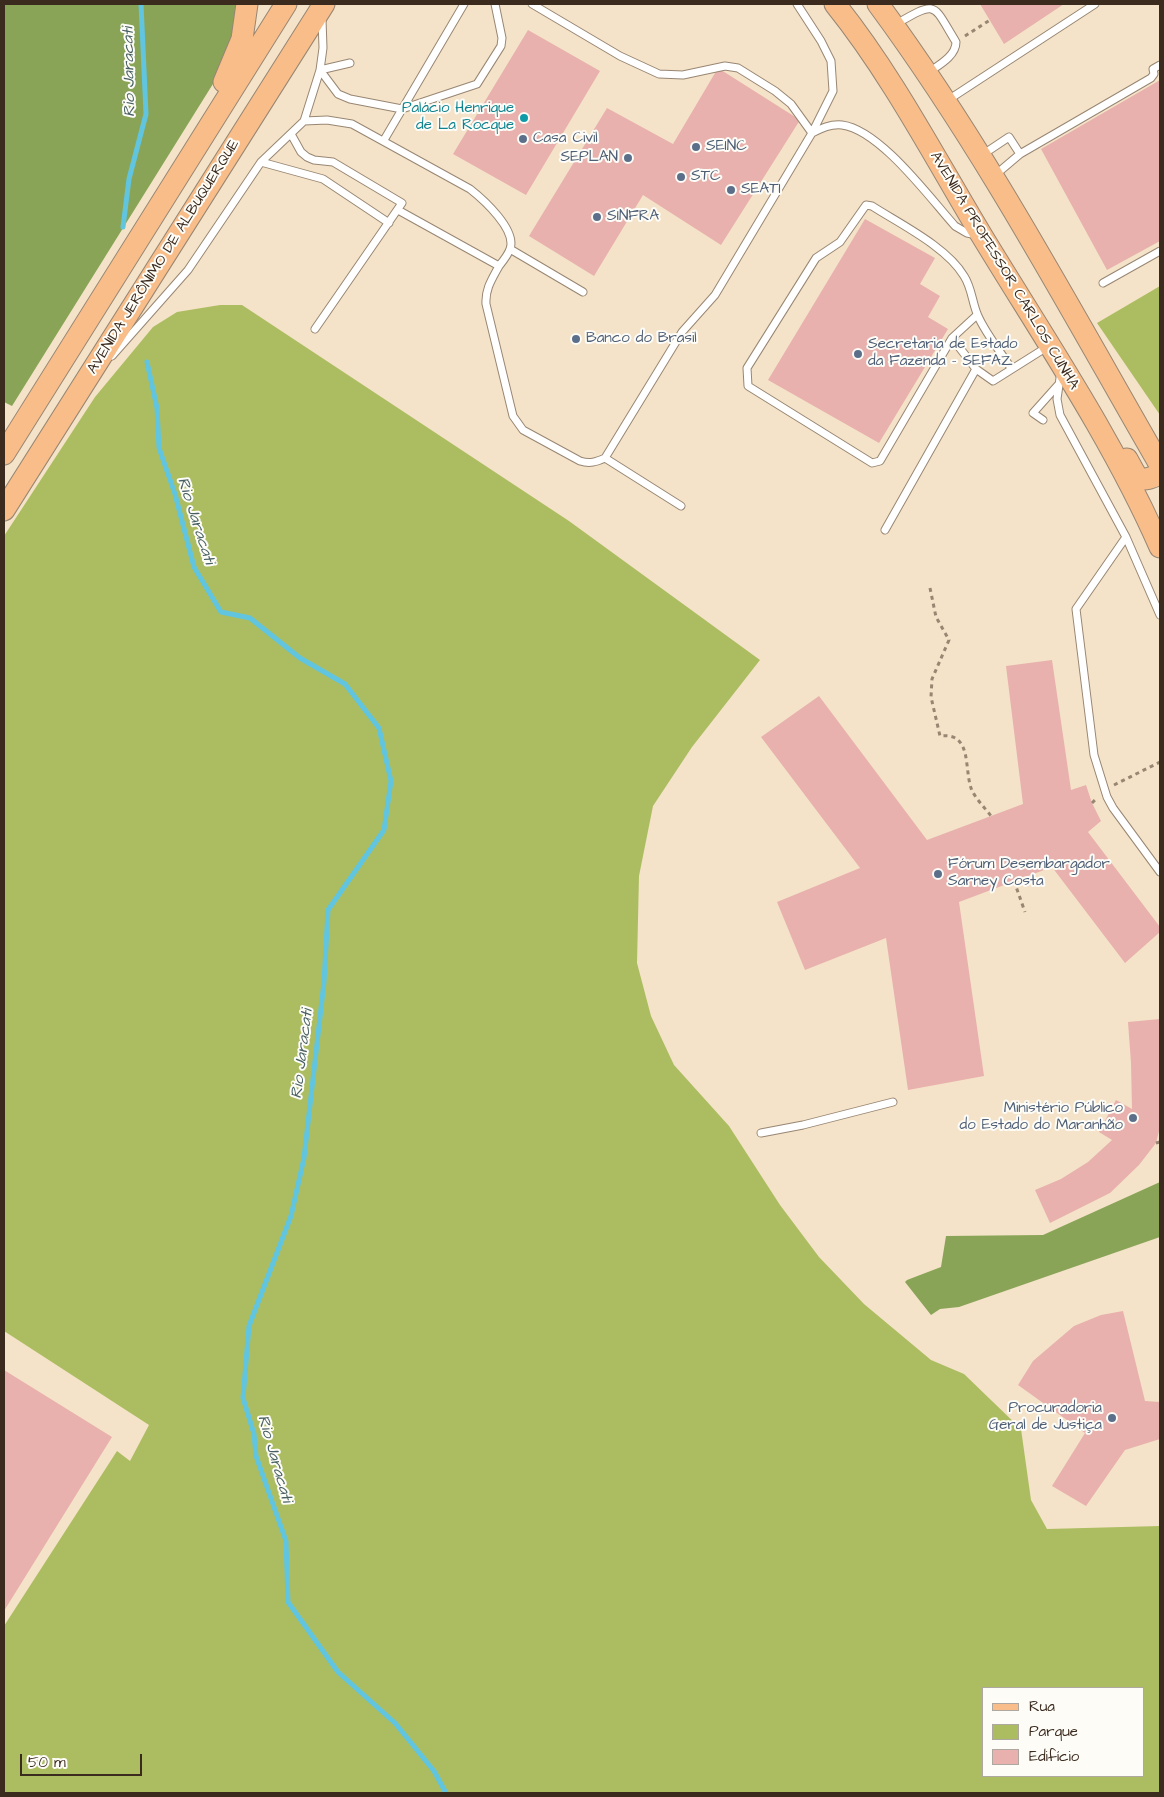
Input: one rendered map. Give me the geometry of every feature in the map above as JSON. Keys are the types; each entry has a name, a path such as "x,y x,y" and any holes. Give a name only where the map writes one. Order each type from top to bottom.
{"main road":[{"path":"185,166 237,54 246,20 247,4"},
{"name":"AVENIDA JERÔNIMO DE ALBUQUERQUE","path":"4,454 286,4"},
{"name":"AVENIDA PROFESSOR CARLOS CUNHA","path":"835,4 894,88 1050,346 1064,378 1155,521 1160,547"},
{"path":"878,4 928,74 981,156 1160,465"},
{"name":"AVENIDA JERÔNIMO DE ALBUQUERQUE","path":"4,510 323,6"},
{"path":"1064,378 1093,400 1136,476 1146,480 1160,474"}],"lane":[{"path":"384,140 464,4"},
{"path":"320,70 338,94 350,100 402,109 477,84 501,46 502,38 495,4"},
{"path":"532,4 620,56 659,74 683,74 725,66 738,68 775,91 791,104 812,133"},
{"path":"304,121 327,120 352,124 384,140 484,199 507,229 511,239 510,249 489,284 486,304 517,425 580,462 588,463 605,458 682,332 714,295 812,133 833,91 831,61 821,41 797,4"},
{"path":"945,101 1095,4"},
{"path":"79,390 132,335 188,270 261,162 304,121 320,70 323,48 323,6"},
{"path":"894,26 925,8 932,8 937,12 956,42 953,53 928,74"},
{"path":"320,70 350,63"},
{"path":"993,176 1020,154 1151,78 1154,74 1154,69 1160,65"},
{"path":"812,133 828,125 841,125 854,128 866,134 894,158 955,226 967,233 982,236"},
{"path":"292,134 301,152 307,157 314,160 334,162 402,203 315,329"},
{"path":"981,156 1009,137 1020,154"},
{"path":"261,162 322,179 389,223"},
{"path":"977,315 952,338 880,461 876,463 872,463 748,386 746,379 747,368 816,258 840,242 866,205 932,245 956,265 964,275 971,291 977,315 1011,368"},
{"path":"398,210 499,266"},
{"path":"510,249 583,292"},
{"path":"1103,282 1160,251"},
{"path":"952,338 976,369 993,381 1011,368 1050,346"},
{"path":"885,530 976,369"},
{"path":"1043,420 1033,414 1064,378"},
{"path":"1064,378 1057,399 1060,415 1126,537 1160,615"},
{"path":"605,458 681,506"},
{"path":"1126,537 1076,609 1097,769 1113,808 1160,872"},
{"path":"761,1133 803,1125 893,1102"}],"path":[{"path":"956,42 990,20"},
{"path":"930,588 936,617 949,640 932,679 931,697 940,736 947,735 959,739 964,746 971,789 991,816"},
{"path":"1123,781 1160,762"},
{"path":"1014,881 1025,912"}],"green space":[{"path":"4,4 238,4 231,55 12,406 4,402"},
{"path":"1160,286 1160,415 1097,323"},
{"path":"220,305 242,305 569,521 760,660 692,747 653,806 639,876 637,963 651,1016 674,1065 729,1126 780,1205 819,1257 864,1304 931,1360 964,1374 1021,1429 1031,1500 1047,1529 1160,1526 1160,1793 4,1793 4,1626 117,1451 130,1461 149,1425 4,1331 4,536 95,397 153,327 177,312"},
{"path":"1160,1182 1160,1237 959,1307 940,1309 931,1315 905,1282 941,1267 946,1236 1043,1235"}],"building":[{"path":"980,4 1064,4 1004,44"},
{"name":"Palácio Henrique de La Rocque","path":"528,30 600,71 526,195 453,154"},
{"path":"718,68 800,120 721,245 643,195 594,276 529,236 607,108 673,144"},
{"path":"1160,80 1160,241 1107,270 1041,149"},
{"name":"Secretaria de Estado da Fazenda - SEFAZ","path":"865,219 935,258 920,284 940,296 928,317 948,329 879,443 768,380"},
{"name":"Fórum Desembargador Sarney Costa","path":"1052,660 1071,790 1086,785 1101,821 1088,832 1160,927 1160,932 1125,963 1052,867 959,902 984,1076 908,1090 886,938 805,970 777,902 860,868 761,737 819,696 927,840 1023,804 1006,666"},
{"name":"Ministério Público do Estado do Maranhão","path":"1160,1019 1160,1127 1156,1143 1139,1165 1110,1193 1050,1223 1035,1190 1061,1179 1088,1162 1112,1140 1099,1132 1116,1100 1132,1109 1128,1022"},
{"name":"Procuradoria Geral de Justiça","path":"1123,1311 1145,1401 1160,1402 1160,1439 1125,1450 1086,1506 1052,1486 1085,1433 1018,1385 1033,1361 1074,1326 1101,1315"},
{"path":"4,1370 112,1437 4,1611"}],"waterway":[{"name":"Rio Jaracati","path":"123,227 129,179 146,114 141,4"},
{"name":"Rio Jaracati","path":"147,362 157,408 159,448 175,494 194,567 221,612 250,618 300,658 345,684 379,728 391,781 384,830 328,910 324,982 304,1158 291,1216 249,1326 243,1398 254,1434 256,1456 286,1541 288,1602 338,1672 395,1723 434,1771 446,1793"}],"place":[{"name":"Palácio Henrique de La Rocque","path":"524,118"},
{"name":"Casa Civil","path":"523,139"},
{"name":"SEINC","path":"696,147"},
{"name":"SEPLAN","path":"628,158"},
{"name":"STC","path":"681,177"},
{"name":"SEATI","path":"731,190"},
{"name":"SINFRA","path":"597,217"},
{"name":"Banco do Brasil","path":"576,339"},
{"name":"Secretaria de Estado da Fazenda - SEFAZ","path":"858,354"},
{"name":"Fórum Desembargador Sarney Costa","path":"938,874"},
{"name":"Ministério Público do Estado do Maranhão","path":"1133,1118"},
{"name":"Procuradoria Geral de Justiça","path":"1112,1418"}]}
